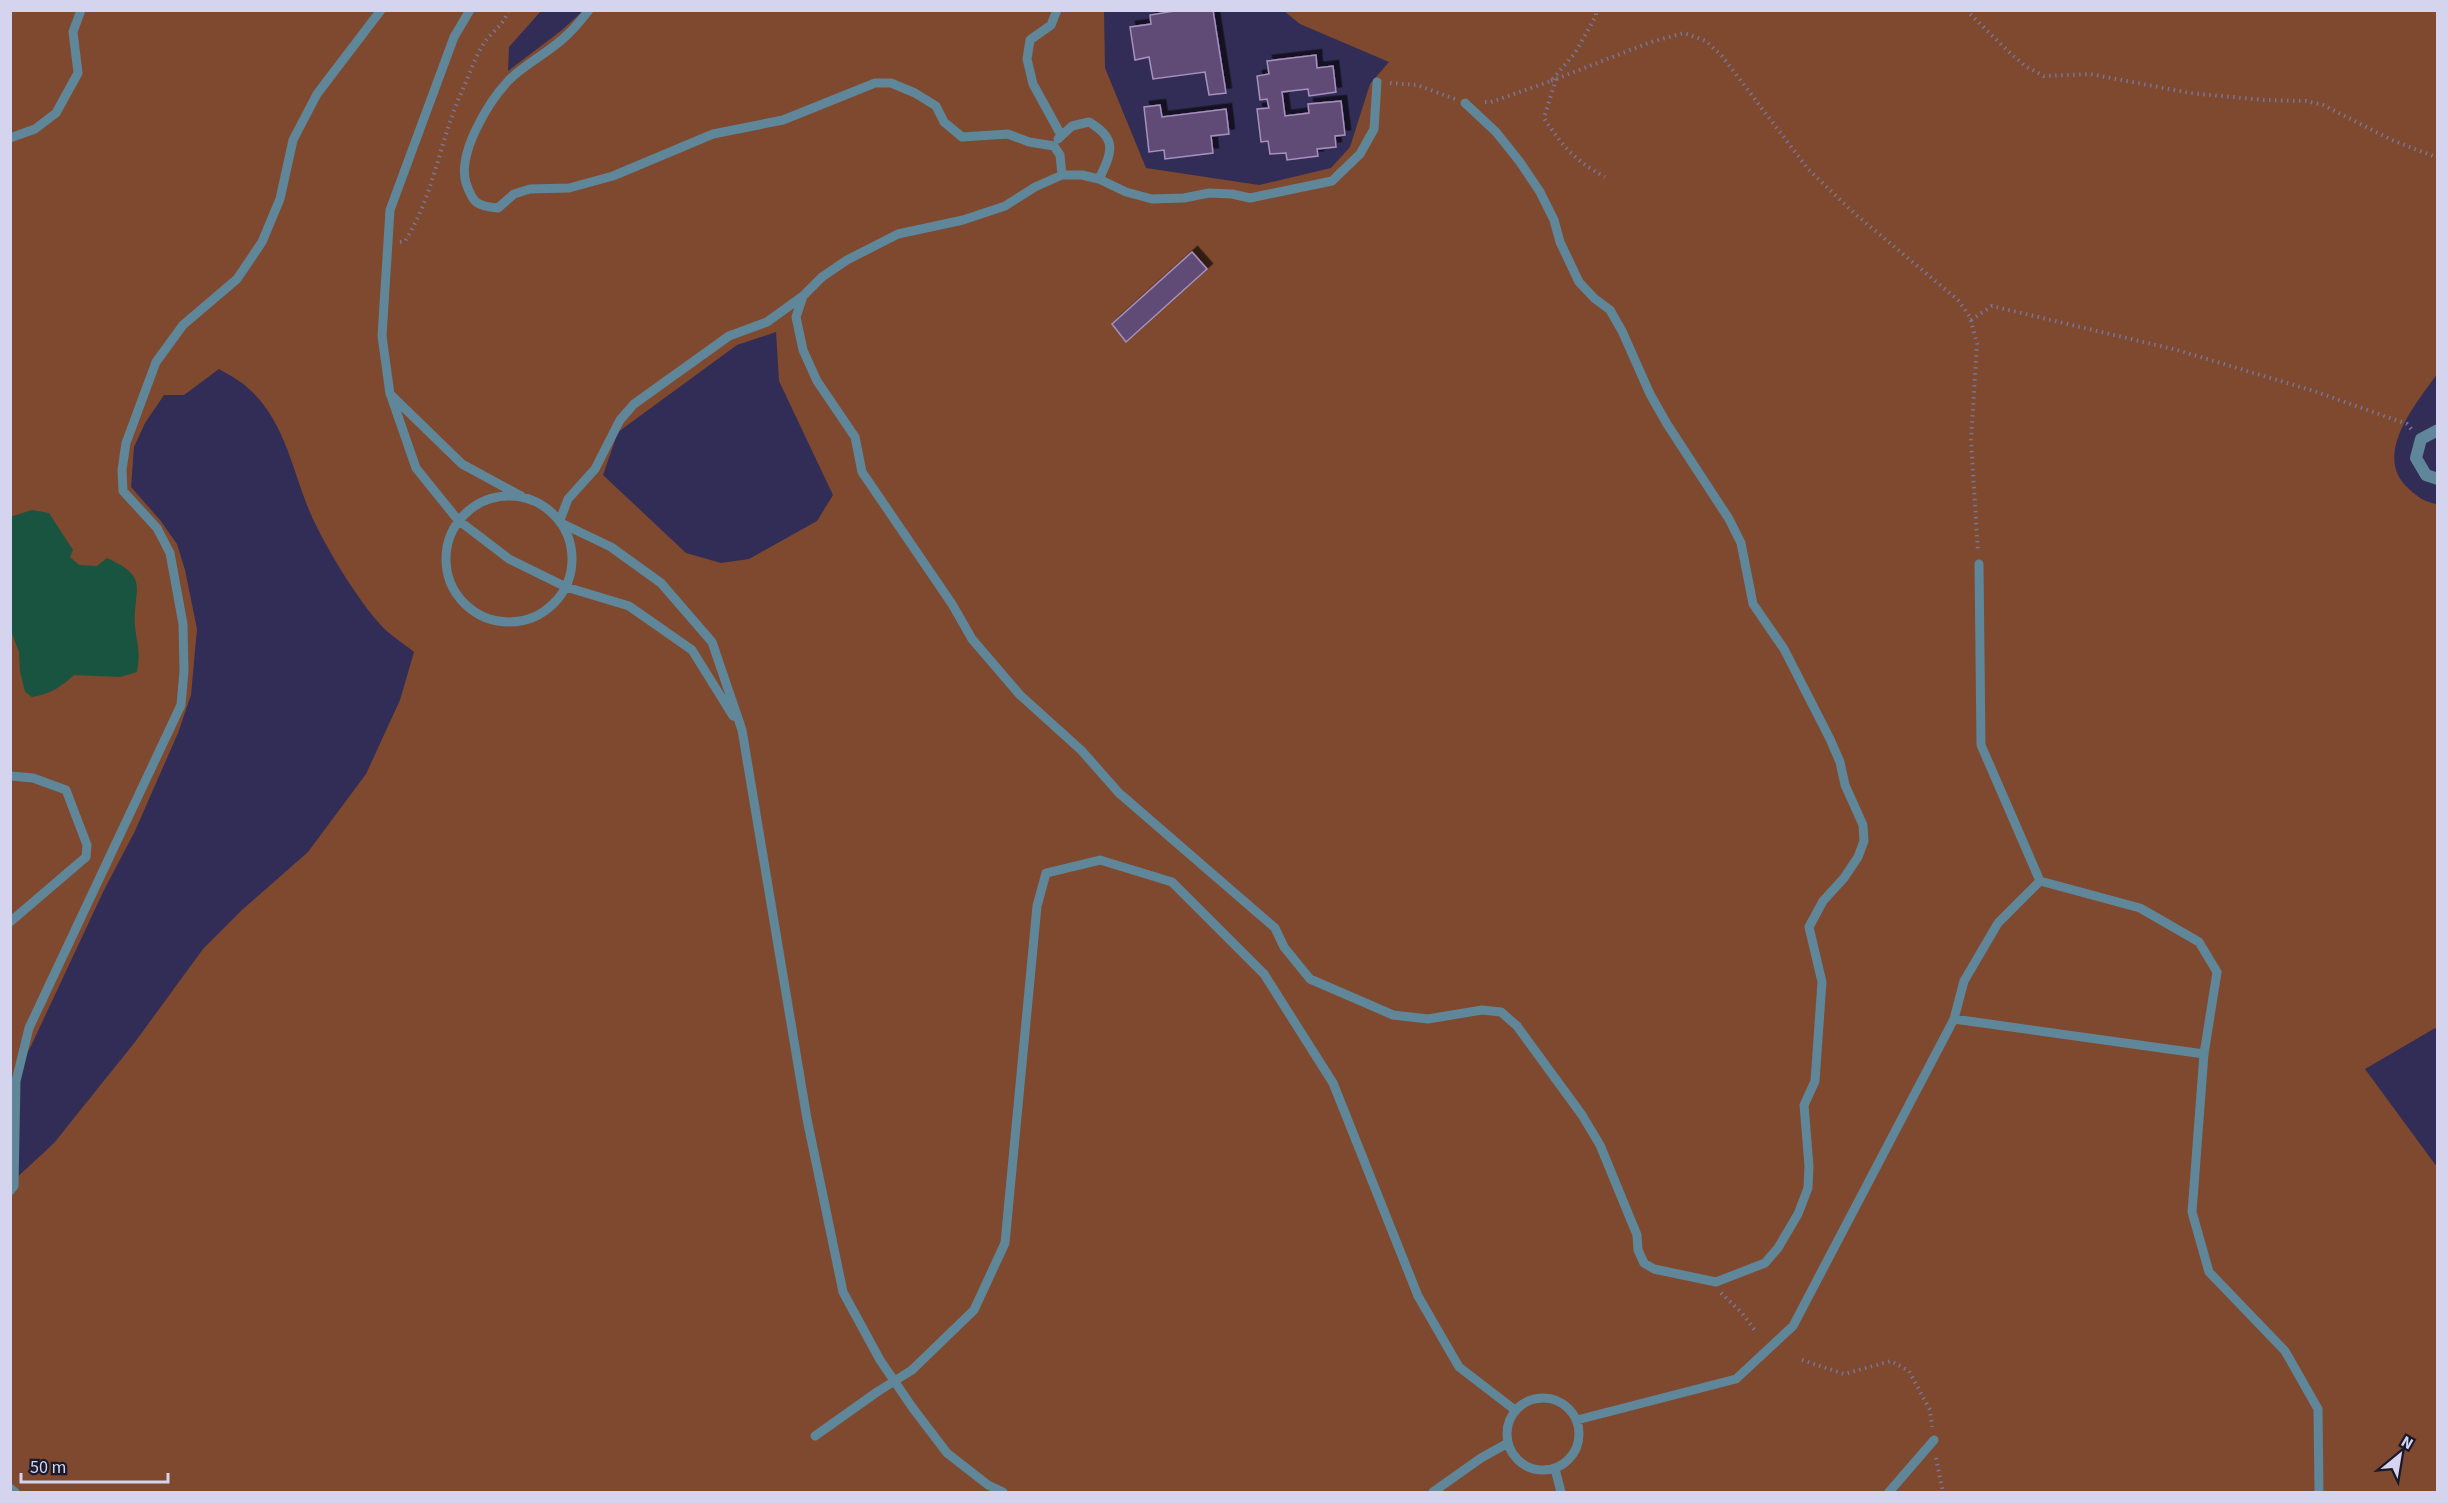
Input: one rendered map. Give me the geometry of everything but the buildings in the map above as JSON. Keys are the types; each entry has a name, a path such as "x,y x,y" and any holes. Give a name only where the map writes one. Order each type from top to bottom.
{"street":[{"path":"2438,430 2421,439 2416,458 2426,476 2438,478"}],"lane":[{"path":"10,138 35,129 56,113 78,73 73,32 81,10"},
{"path":"10,1191 14,1186 16,1080 29,1028 181,705 184,671 183,624 170,553 157,528 123,491 122,470 126,443 156,362 183,325 237,279 262,242 280,199 293,140 317,94 381,10"},
{"path":"470,10 454,38 390,210 382,336 390,394 416,468 458,520 509,560 566,587 629,606 692,650 742,730"},
{"path":"589,10 567,35 509,80 487,110 468,146 464,177 471,199 482,207 498,207 514,194 530,189 569,188 613,176 713,134 783,120 875,83 891,83 929,101 936,106 944,122 962,136 1008,134 1029,142 1054,146 1060,155 1062,175"},
{"path":"1057,10 1051,25 1030,40 1027,59 1033,84 1061,135"},
{"path":"560,522 568,499 595,469 620,420 634,404 729,336 767,322 803,296 822,277 876,244 898,234 963,220 1005,206 1062,175 1082,175 1100,179 1126,192 1152,199 1184,198 1209,193 1250,198 1332,181 1360,154 1374,129 1377,82"},
{"path":"803,296 796,317 803,350 817,381 855,437 862,472 952,604 972,639 1020,695 1081,750 1119,793 1275,928 1284,947 1310,979 1393,1014 1428,1019 1482,1010 1501,1012 1517,1026 1562,1085 1600,1145 1637,1235 1638,1250 1644,1263 1654,1269 1716,1282 1765,1263 1778,1248 1798,1214 1808,1188 1809,1166 1804,1105 1815,1081 1822,982 1809,927 1823,901 1844,878 1857,857 1864,841 1863,825 1845,785 1840,762 1830,739 1784,648 1753,604 1741,543 1729,519 1666,424 1614,317 1579,282 1540,192 1496,132 1465,103"},
{"path":"1054,146 1061,135 1072,126 1089,122 1104,131 1111,146 1100,179"},
{"path":"390,394 462,464 521,496 543,505 560,522 570,540 573,562 566,587 554,604 537,616 513,622 491,620 475,612 454,590 446,561 447,546 458,520 477,504 498,496 521,496"},
{"path":"560,522 611,547 661,583 712,642 742,730 807,1119 843,1292 880,1360 947,1453 988,1485 1003,1492"},
{"path":"1979,564 1982,745 2040,881"},
{"path":"10,776 33,778 66,790 87,845 86,857 10,922"},
{"path":"815,1436 912,1370 974,1310 1005,1243 1037,906 1046,873 1100,860 1172,882 1264,974 1333,1083 1418,1296 1459,1367 1515,1410"},
{"path":"1577,1420 1736,1380 1793,1326 1954,1019 1964,981 1998,923 2040,881"},
{"path":"2040,881 2140,908 2199,942 2217,972 2204,1054 2192,1212 2209,1272 2285,1351 2318,1409 2319,1492"},
{"path":"1954,1019 2204,1054"},
{"path":"1537,1398 1549,1398 1561,1402 1571,1410 1577,1420 1580,1432 1579,1444 1574,1455 1566,1464 1555,1469 1543,1471 1531,1469 1516,1458 1508,1443 1507,1431 1515,1410 1537,1398"},
{"path":"1889,1492 1934,1440"},
{"path":"1433,1492 1472,1464 1508,1443"},
{"path":"1555,1469 1561,1492"},
{"path":"10,1488 15,1492"}],"path":[{"path":"388,243 405,241 411,232 429,193 459,99 484,42 505,21 508,10"},
{"path":"1596,10 1575,53 1553,80 1544,118 1562,145 1581,164 1605,177"},
{"path":"1966,10 2025,66 2044,76 2090,74 2190,93 2264,100 2306,101 2323,105 2392,140 2438,158"},
{"path":"1377,82 1416,85 1465,103 1491,102 1651,42 1684,33 1706,41 1722,56 1808,169 1854,213 1958,300 1971,320 1977,344 1971,440 1979,564"},
{"path":"1971,320 1992,306 2177,350 2314,391 2407,424 2421,439"},
{"path":"1716,1282 1723,1297 1742,1313 1756,1332"},
{"path":"1802,1360 1844,1374 1891,1361 1909,1371 1930,1410 1943,1492"}],"shaded area":[{"path":"11,11 541,11 509,47 508,71 583,11 1104,11 1105,68 1146,168 1259,185 1331,168 1350,147 1370,84 1389,62 1300,24 1284,11 2437,11 2437,374 2418,400 2401,430 2394,461 2398,476 2409,489 2422,499 2437,504 2437,1027 2365,1069 2437,1167 2437,1492 11,1492 11,1183 54,1143 135,1042 203,949 242,910 308,852 366,774 400,700 414,652 379,623 334,559 313,519 281,434 262,403 246,386 219,369 184,395 164,395 145,423 134,447 131,487 160,520 177,544 185,570 197,629 191,695 178,733 135,831 104,890 31,1046 11,1081","holes":["776,332 779,381 833,495 817,521 749,559 721,563 686,553 603,475 618,432 737,345"]},
{"path":"32,510 49,513 73,550 70,557 79,565 97,566 107,558 121,565 135,578 137,593 135,626 139,653 137,672 120,677 74,675 50,692 32,697 25,692 20,671 19,652 11,631 10,517"}]}
